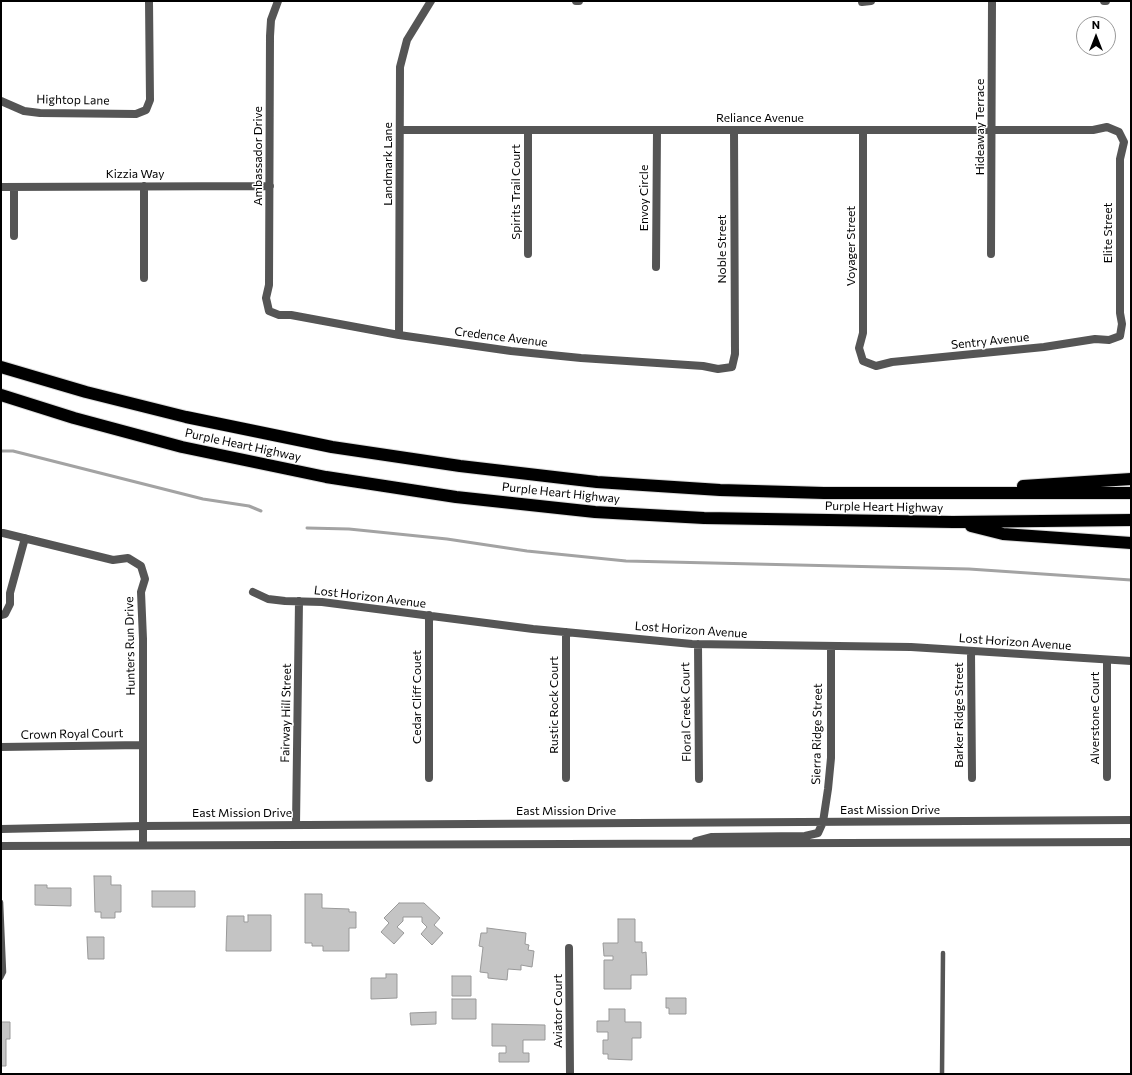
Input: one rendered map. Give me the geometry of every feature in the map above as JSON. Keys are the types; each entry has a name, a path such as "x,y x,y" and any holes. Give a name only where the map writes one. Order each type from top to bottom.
{"highway":[{"name":"Purple Heart Highway","path":"1,367 86,392 186,417 332,446 460,466 597,482 720,490 900,494 1131,493"},
{"name":"Purple Heart Highway","path":"1,395 74,418 182,446 326,477 456,497 595,512 704,518 953,522 1131,520"},
{"path":"900,494 1131,479"},
{"path":"953,522 1003,534 1131,542"}],"street":[{"name":"Hightop Lane","path":"1,101 24,111 40,113 136,114 146,110 150,100 149,1"},
{"name":"Ambassador Drive","path":"269,311 266,298 269,285 270,36 271,20 278,1"},
{"name":"Landmark Lane","path":"399,335 400,67 407,40 431,1"},
{"name":"Hideaway Terrace","path":"991,254 992,1"},
{"name":"Reliance Avenue","path":"400,130 992,131 1093,130 1107,127 1119,132"},
{"name":"Spirits Trail Court","path":"528,130 528,254"},
{"name":"Envoy Circle","path":"656,267 657,130"},
{"name":"Noble Street","path":"732,366 735,354 734,130"},
{"name":"Voyager Street","path":"863,130 862,333 859,348 863,361"},
{"name":"Elite Street","path":"1119,132 1124,142 1120,159 1120,313 1122,324 1120,336"},
{"path":"144,186 144,278"},
{"name":"Kizzia Way","path":"1,187 270,186"},
{"path":"14,187 14,236"},
{"name":"Credence Avenue","path":"269,311 278,315 291,315 399,335 511,351 581,358 703,366 718,369 732,366"},
{"name":"Sentry Avenue","path":"863,361 876,366 892,362 989,354 1095,339 1109,340 1120,336"},
{"name":"Hunters Run Drive","path":"3,533 113,560 128,558 141,566 145,579 141,592 143,639 143,845"},
{"path":"1,615 5,614 10,604 10,593 25,538"},
{"name":"Lost Horizon Avenue","path":"253,592 268,599 350,605 566,632 698,644 911,647 1131,661"},
{"name":"Fairway Hill Street","path":"296,825 299,601"},
{"name":"Cedar Cliff Couet","path":"429,616 430,778"},
{"name":"Rustic Rock Court","path":"566,632 566,778"},
{"name":"Floral Creek Court","path":"698,644 699,779"},
{"name":"Sierra Ridge Street","path":"823,822 831,758 831,646"},
{"name":"Barker Ridge Street","path":"971,651 972,778"},
{"name":"Alverstone Court","path":"1107,660 1107,777"},
{"name":"Crown Royal Court","path":"1,747 143,745"},
{"name":"East Mission Drive","path":"1,829 143,826 1131,820"},
{"path":"684,844 711,837 805,836 818,833 823,822"},
{"path":"1,846 1131,842"},
{"name":"Aviator Court","path":"569,948 570,1074"}],"lane":[{"path":"1,902 4,972 1,978"},
{"path":"942,1074 943,953"}],"building":[{"path":"94,876 111,876 111,885 121,885 121,912 115,912 115,918 101,918 101,912 95,912"},
{"path":"35,885 47,885 47,888 71,888 71,906 35,905"},
{"path":"152,891 195,891 195,907 152,907"},
{"path":"305,894 322,894 322,908 349,909 349,912 356,912 356,928 349,928 349,951 323,951 323,946 312,946 312,943 305,943"},
{"path":"399,903 424,903 440,918 434,925 443,933 432,945 421,934 427,927 422,922 422,917 403,917 403,921 397,927 404,933 394,944 381,932 389,923 384,918"},
{"path":"248,915 271,915 271,951 226,951 227,916 244,916 244,922 248,922"},
{"path":"618,919 635,919 635,942 642,942 642,953 646,952 647,975 631,975 631,989 604,989 604,960 613,960 613,956 604,956 603,943 618,943"},
{"path":"487,928 526,933 525,944 529,945 528,950 534,951 532,967 521,965 521,970 508,969 507,980 488,978 488,973 480,972 483,947 479,946 481,933 487,933"},
{"path":"87,937 104,937 104,959 88,959"},
{"path":"386,974 397,974 397,998 371,999 371,978 386,978"},
{"path":"452,976 471,976 471,996 452,996"},
{"path":"666,998 686,998 686,1014 669,1014 669,1008 666,1008"},
{"path":"452,999 476,999 476,1019 452,1019"},
{"path":"609,1009 625,1009 625,1022 641,1022 641,1038 632,1038 632,1060 608,1059 608,1054 603,1054 603,1040 608,1040 608,1032 597,1032 597,1021 609,1021"},
{"path":"436,1012 436,1024 411,1025 410,1013"},
{"path":"1,1022 10,1022 10,1039 6,1039 6,1066 1,1066"},
{"path":"492,1024 545,1025 545,1040 523,1040 523,1053 529,1053 529,1062 499,1062 499,1053 506,1053 506,1046 492,1046"}],"waterway":[{"path":"1,451 13,451 203,499 249,506 261,511"},
{"path":"307,528 349,529 447,539 527,551 626,561 969,569 1131,580"}]}
